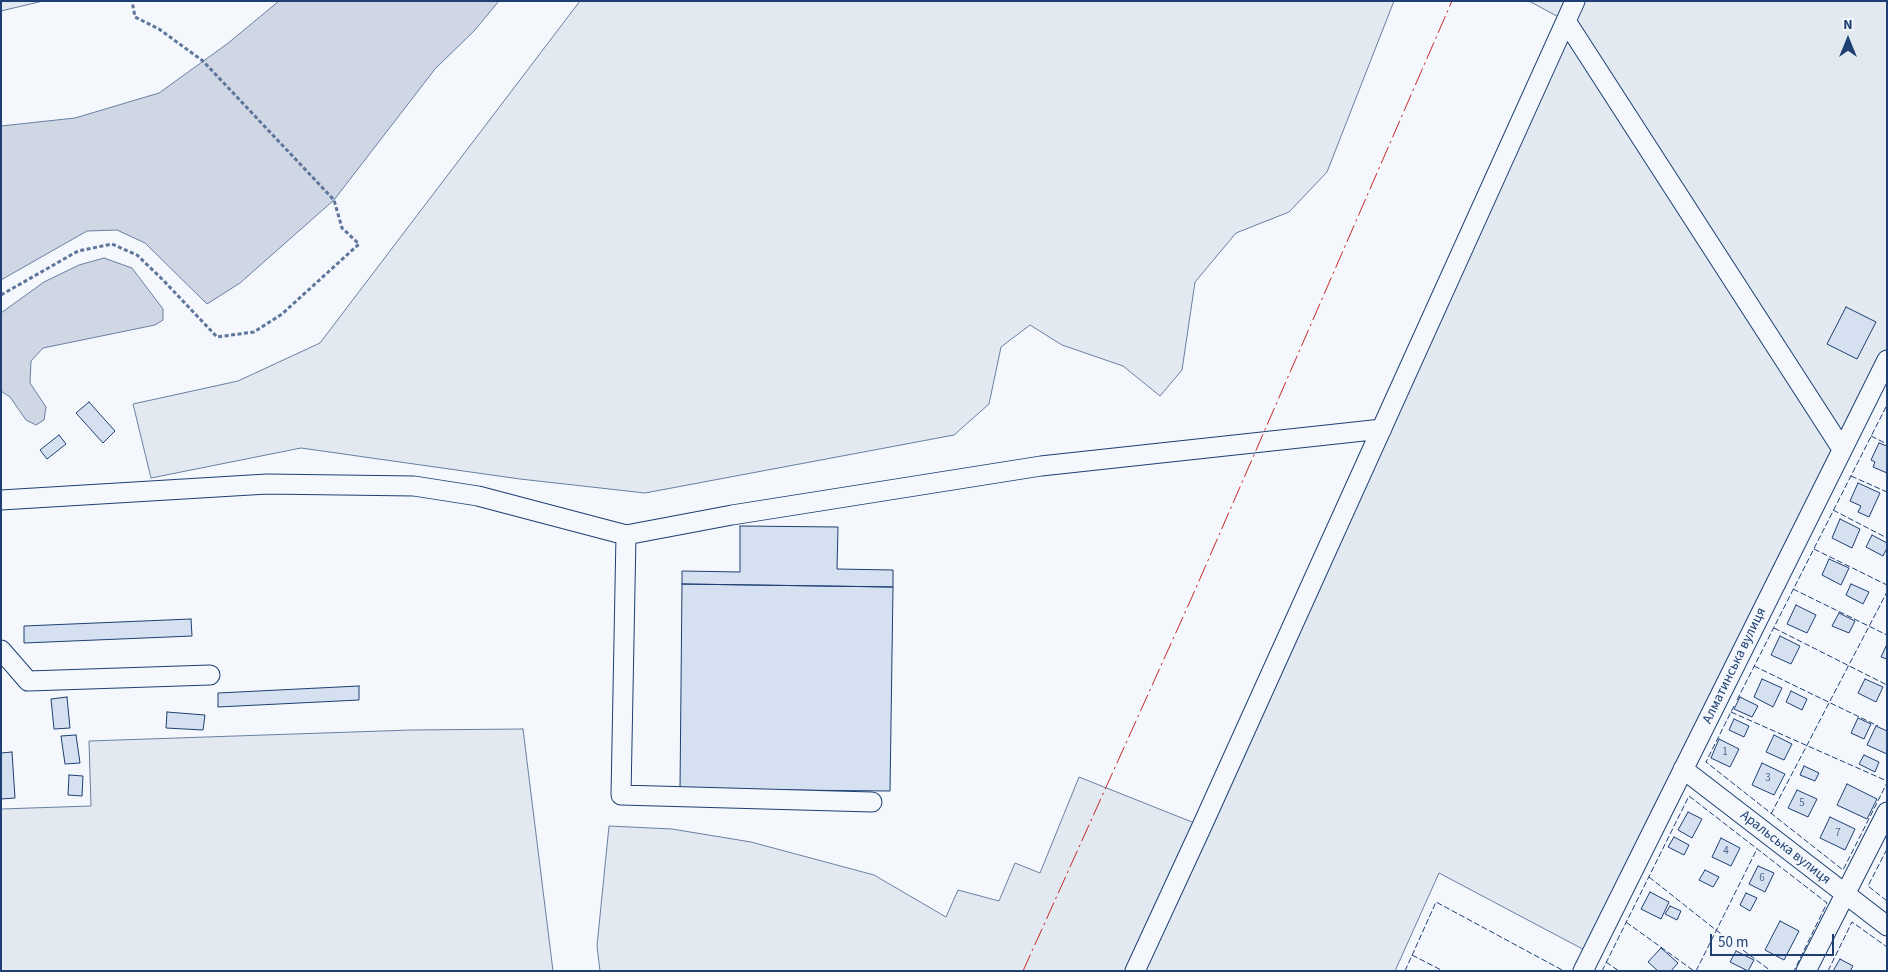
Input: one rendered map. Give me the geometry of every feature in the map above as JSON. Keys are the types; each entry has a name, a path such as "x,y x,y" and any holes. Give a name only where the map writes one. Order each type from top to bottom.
{"street":[{"path":"1135,971 1575,1"},
{"path":"1566,21 1842,450"},
{"name":"Алматинська вулиця","path":"1583,971 1842,450 1885,370"},
{"path":"1,500 267,484 414,486 478,496 626,535 732,514 1041,466 1382,429"},
{"path":"626,535 621,795 872,802"},
{"path":"1,650 28,681 210,675"},
{"name":"Аральська вулиця","path":"1683,769 1887,926"},
{"path":"1806,971 1887,812"}],"path":[{"path":"1,295 78,251 112,244 137,255 217,337 254,332 282,314 359,244 342,228 334,200 203,61 159,29 135,18 132,1"}],"shaded area":[{"path":"1,1 43,1 1,11"},
{"path":"279,1 499,1 474,31 435,69 334,200 240,283 207,304 145,243 117,230 87,231 1,280 1,126 75,118 159,93 227,44"},
{"path":"580,1 1394,1 1327,172 1289,212 1236,233 1195,282 1182,370 1160,396 1123,366 1062,345 1030,325 1001,347 989,404 954,435 645,493 520,479 301,448 151,478 133,404 238,381 320,343"},
{"path":"1529,1 1887,1 1887,360 1592,954 1439,873 1395,971 600,971 597,946 609,826 672,829 751,842 874,875 946,917 958,890 999,901 1015,863 1040,873 1079,777 1202,826 1566,21"},
{"path":"104,258 132,268 163,309 163,320 155,325 43,348 31,361 30,383 46,407 44,420 36,425 26,420 10,397 1,391 1,313 44,282 79,265"},
{"path":"523,729 553,971 1,971 1,809 91,806 89,741 411,730"}],"building":[{"path":"1846,307 1876,322 1857,359 1827,344"},
{"path":"89,402 115,431 103,443 76,413"},
{"path":"59,435 66,444 47,459 40,450"},
{"path":"1879,443 1887,446 1887,473 1873,467 1875,462 1871,460"},
{"path":"1858,483 1880,493 1869,517 1858,512 1861,506 1850,501"},
{"path":"1840,519 1860,529 1852,548 1832,538"},
{"path":"740,526 838,527 837,569 893,570 893,587 682,584 682,571 740,572"},
{"path":"1872,535 1887,543 1883,556 1866,547"},
{"path":"1829,559 1849,568 1841,585 1822,575"},
{"path":"682,584 893,587 890,791 680,789"},
{"path":"1851,584 1869,592 1863,604 1846,595"},
{"path":"1796,605 1816,615 1807,633 1787,624"},
{"path":"1839,613 1855,621 1849,633 1832,626"},
{"path":"191,619 192,636 24,643 24,626"},
{"path":"1780,636 1800,646 1791,664 1771,655"},
{"path":"1887,644 1887,659 1881,657"},
{"path":"1762,679 1782,688 1773,707 1754,697"},
{"path":"1865,679 1883,687 1876,702 1858,693"},
{"path":"359,686 359,700 218,707 218,693"},
{"path":"1791,691 1807,699 1802,710 1786,702"},
{"path":"67,697 70,728 54,729 51,699"},
{"path":"1740,697 1758,706 1752,717 1734,709"},
{"path":"167,712 205,715 203,730 166,728"},
{"path":"1858,718 1871,724 1864,739 1851,733"},
{"path":"1734,719 1749,726 1744,737 1729,730"},
{"path":"1876,726 1887,731 1887,754 1867,745"},
{"path":"76,735 80,763 65,764 61,736"},
{"path":"1774,735 1792,744 1784,760 1766,752"},
{"path":"1719,739 1739,749 1730,767 1711,758"},
{"path":"12,752 15,798 1,799 1,753"},
{"path":"1864,755 1879,762 1875,772 1859,764"},
{"path":"1762,763 1785,774 1774,795 1752,785"},
{"path":"1804,766 1819,773 1815,781 1800,775"},
{"path":"69,775 83,776 82,796 68,795"},
{"path":"1847,784 1877,799 1867,819 1837,805"},
{"path":"1797,790 1817,799 1808,817 1788,808"},
{"path":"1688,812 1702,819 1692,838 1678,830"},
{"path":"1830,817 1855,829 1845,850 1820,838"},
{"path":"1674,837 1689,845 1684,855 1668,847"},
{"path":"1721,838 1740,848 1731,866 1712,857"},
{"path":"1758,866 1774,873 1765,892 1749,884"},
{"path":"1705,870 1719,877 1713,887 1699,880"},
{"path":"1650,892 1669,902 1661,919 1641,909"},
{"path":"1746,893 1757,898 1750,911 1740,905"},
{"path":"1670,906 1681,911 1677,920 1665,914"},
{"path":"1780,921 1799,931 1784,960 1765,950"},
{"path":"1661,948 1678,963 1671,971 1658,971 1648,962"},
{"path":"1736,951 1754,960 1748,971 1730,962"},
{"path":"1840,959 1853,966 1850,971 1833,971"}],"fence":[{"path":"1737,700 1887,405"},
{"path":"1871,436 1887,444"},
{"path":"1851,476 1887,492"},
{"path":"1833,510 1887,538"},
{"path":"1814,549 1887,585"},
{"path":"1793,589 1887,635"},
{"path":"1771,814 1887,592"},
{"path":"1774,628 1887,685"},
{"path":"1754,666 1878,726"},
{"path":"1734,706 1706,762 1843,870 1887,783"},
{"path":"1731,712 1887,781"},
{"path":"1602,971 1689,796 1827,903 1794,971"},
{"path":"1696,971 1757,849"},
{"path":"1887,849 1868,886 1887,901"},
{"path":"1649,877 1771,971"},
{"path":"1405,971 1436,902 1564,971"},
{"path":"1626,922 1694,971"},
{"path":"1828,971 1852,922 1887,947"},
{"path":"1412,955 1443,971"},
{"path":"1606,962 1619,971"}],"power":[{"path":"1023,971 1192,597 1452,1"}]}
